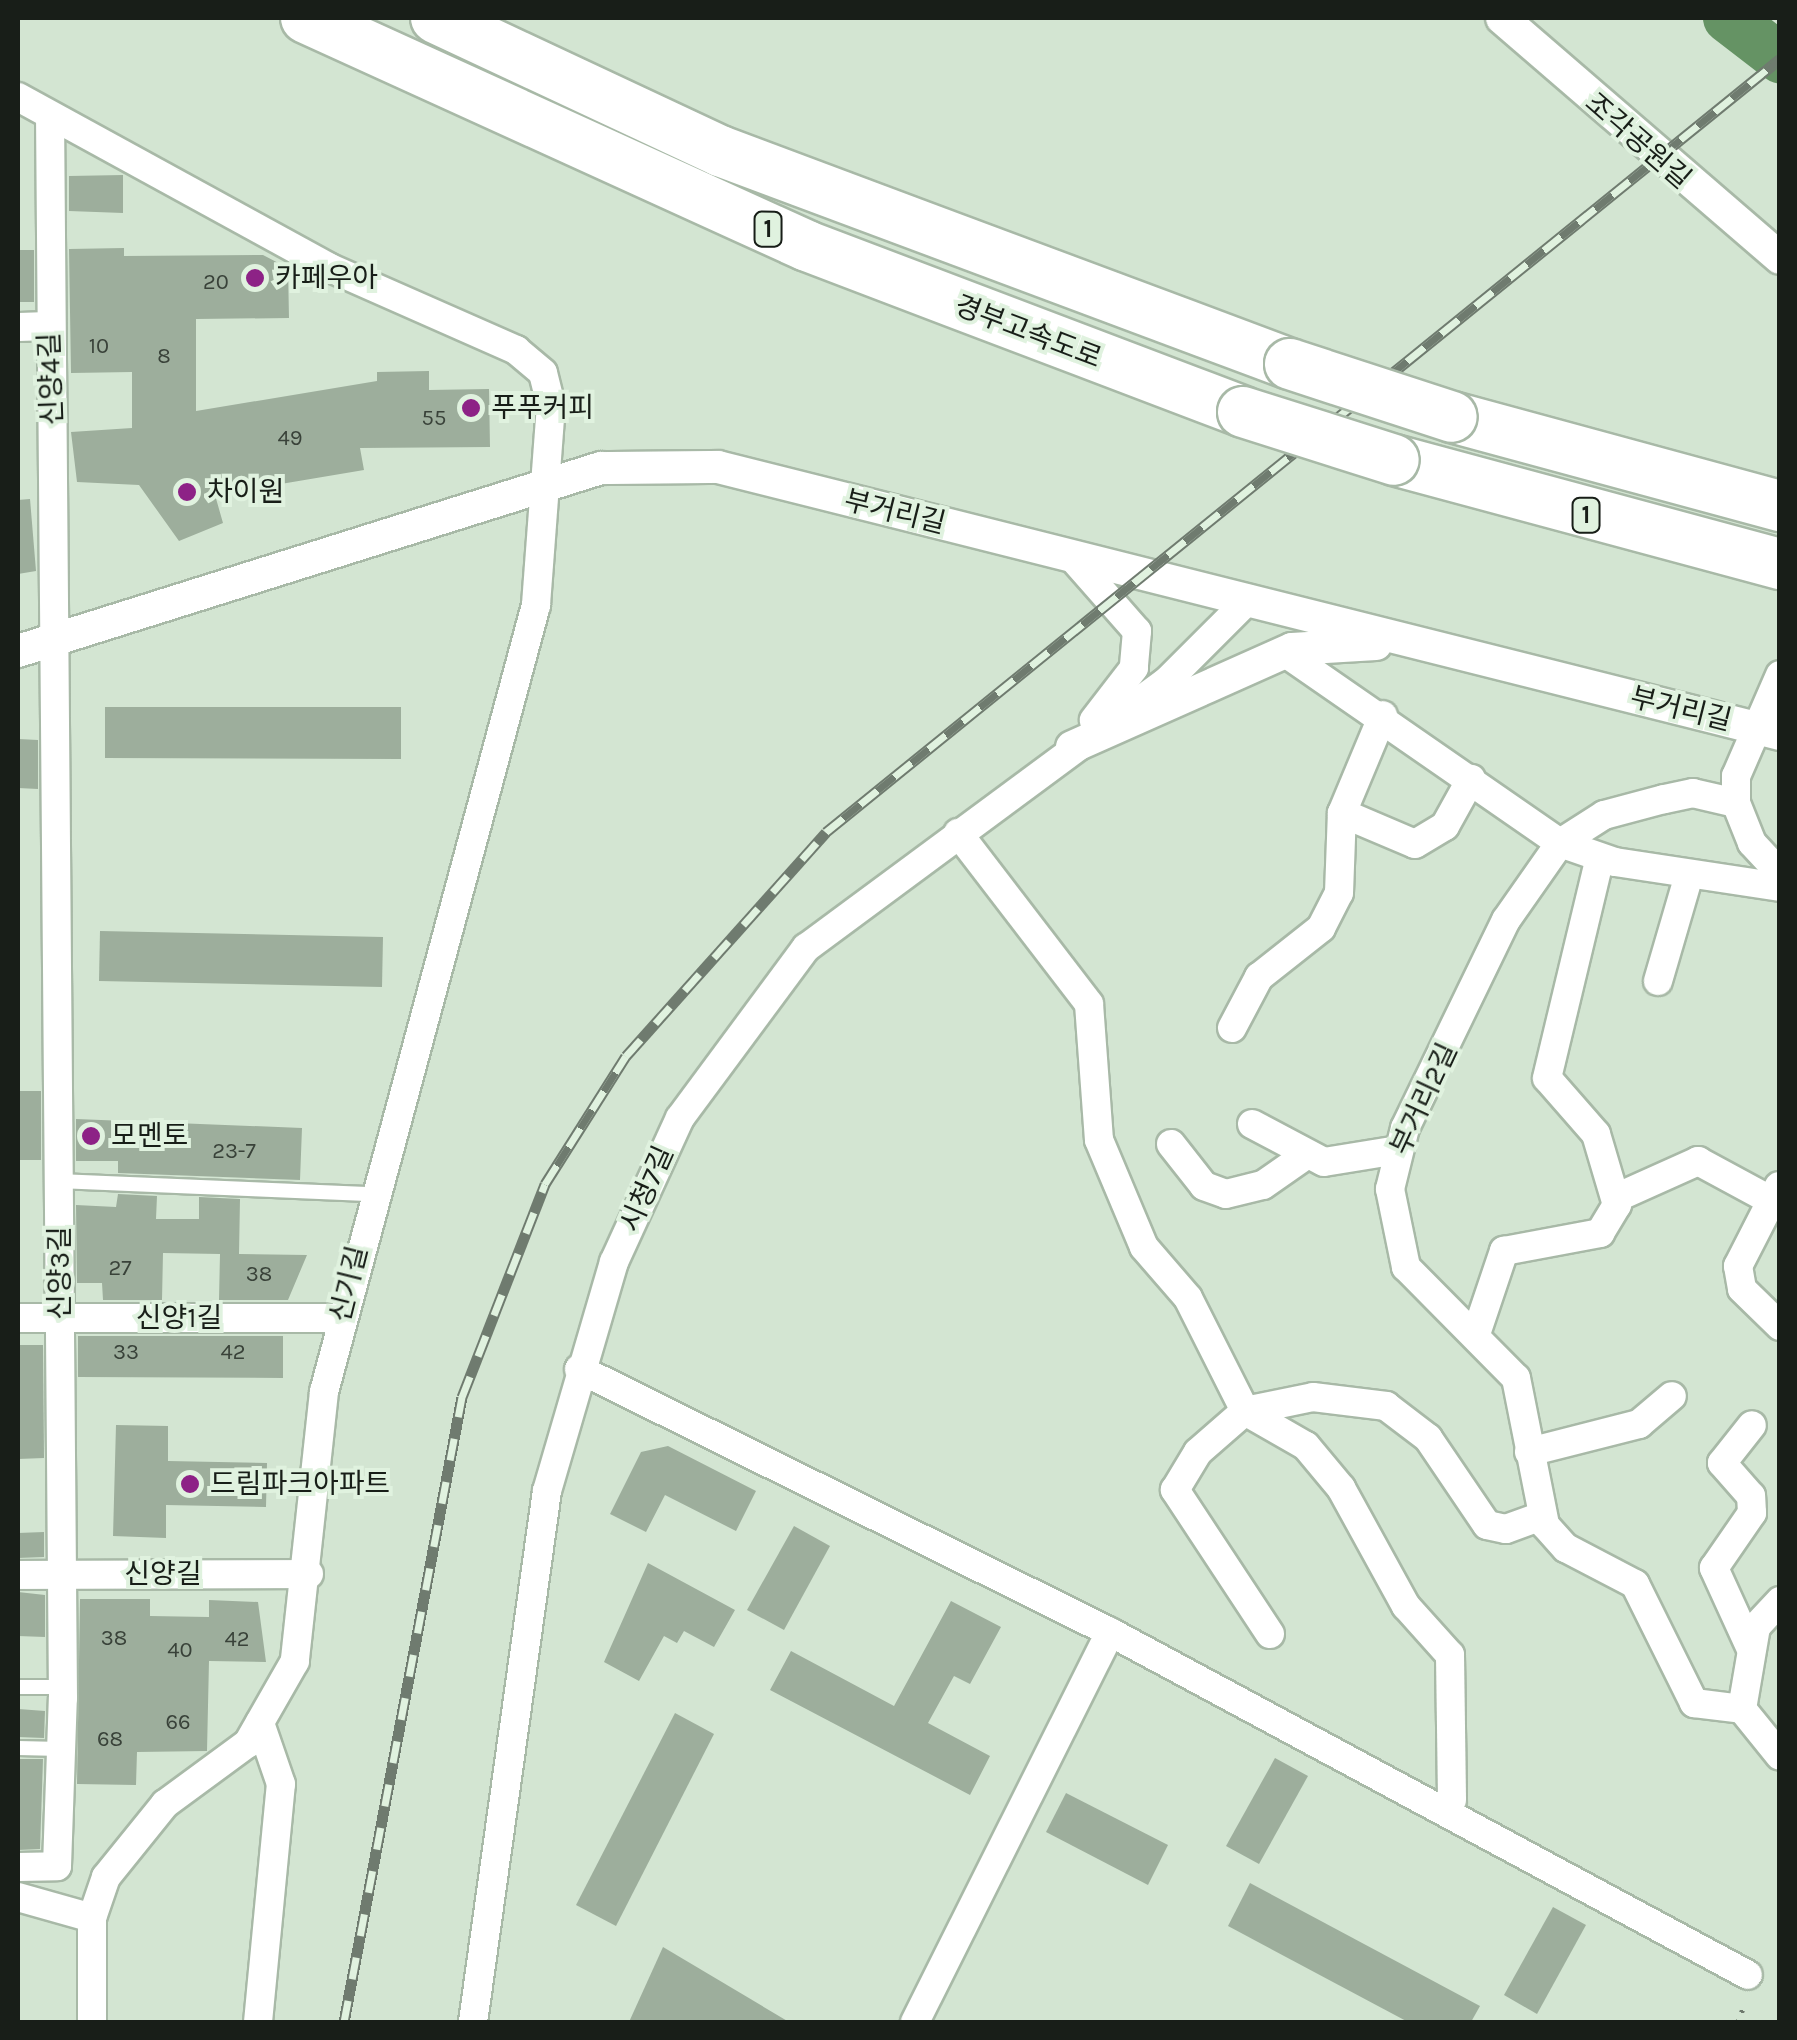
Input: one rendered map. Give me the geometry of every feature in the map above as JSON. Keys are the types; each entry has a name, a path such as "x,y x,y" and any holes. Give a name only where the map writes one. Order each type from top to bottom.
{"highway":[{"name":"경부고속도로","path":"306,18 807,246 1243,412 1394,460 1780,564"},
{"name":"경부고속도로","path":"436,18 720,151 1290,364 1452,418 1780,506"}],"street":[{"name":"조각공원길","path":"1502,18 1780,258"},
{"name":"신기길","path":"18,97 328,268 516,350 543,373 551,405 541,487 536,605 372,1194 324,1392 308,1574 295,1661 248,1744 165,1804 130,1843 92,1918 92,2022"},
{"name":"신양4길","path":"49,640 56,580 49,326 50,116"},
{"path":"18,327 49,326"},
{"name":"부거리길","path":"18,651 601,468 718,467 1766,730"},
{"path":"1070,556 1137,631 1138,650 1072,747"},
{"name":"시청7길","path":"473,2022 544,1510 579,1369 614,1262 680,1118 732,1041 806,948 1072,747 1166,682 1250,599"},
{"name":"신양3길","path":"18,1867 56,1866 61,1749 58,693 49,640"},
{"path":"1072,747 1284,652 1438,648"},
{"path":"1284,652 1383,715 1560,844 1600,858 1780,888"},
{"path":"1780,674 1766,730 1736,803 1752,842 1780,873"},
{"path":"1232,1028 1260,978 1321,928 1338,894 1342,813 1383,715"},
{"path":"1342,813 1415,844 1445,826 1471,779"},
{"name":"부거리2길","path":"1541,1516 1516,1378 1406,1267 1391,1203 1398,1150 1506,920 1560,844 1604,815 1664,799 1693,793 1736,803"},
{"path":"958,833 1090,1004 1099,1140 1114,1192 1188,1298 1245,1410 1306,1446 1341,1488 1406,1606 1442,1639 1451,1666 1452,1800"},
{"path":"1600,858 1547,1078 1596,1134 1618,1196"},
{"path":"1658,981 1689,875"},
{"path":"1252,1124 1306,1155 1349,1164 1398,1150"},
{"path":"1171,1144 1204,1186 1226,1194 1263,1185 1306,1155"},
{"path":"1476,1334 1504,1251 1600,1233 1618,1196 1698,1161 1775,1192 1738,1266 1742,1289 1780,1326"},
{"name":"신양1길","path":"18,1318 340,1318"},
{"path":"579,1369 1110,1632 1748,1975"},
{"path":"1529,1452 1639,1424 1672,1396"},
{"path":"1270,1634 1175,1490 1198,1452 1245,1410 1314,1397 1386,1406 1428,1438 1487,1525 1506,1530 1541,1516 1566,1548 1635,1584 1694,1703 1742,1708 1780,1756"},
{"path":"1750,1646 1714,1568 1752,1513 1752,1496 1722,1463 1752,1425"},
{"name":"신양길","path":"18,1575 308,1574"},
{"path":"1742,1708 1750,1646 1780,1601"},
{"path":"914,2022 1110,1632"},
{"path":"258,2022 282,1784 260,1723"},
{"path":"18,1897 92,1918"}],"lane":[{"path":"59,1181 372,1194"},
{"path":"18,1686 62,1687"},
{"path":"18,1748 61,1749"}],"building":[{"path":"123,175 123,213 69,211 69,176"},
{"path":"124,248 124,256 263,255 288,268 289,318 196,319 196,411 377,381 377,372 429,371 429,390 489,389 490,447 360,448 364,470 215,495 223,523 179,541 139,485 77,482 71,432 132,428 132,372 71,373 69,249"},
{"path":"18,250 34,250 34,302 18,302"},
{"path":"30,499 36,571 18,574 18,500"},
{"path":"105,707 401,707 401,759 105,758"},
{"path":"18,739 38,740 38,789 18,788"},
{"path":"100,931 383,937 382,987 99,981"},
{"path":"18,1091 41,1091 41,1160 18,1160"},
{"path":"76,1119 302,1128 300,1180 118,1173 118,1161 76,1161"},
{"path":"118,1194 157,1196 156,1219 199,1219 199,1197 240,1199 239,1254 307,1255 288,1300 219,1300 220,1254 163,1253 162,1300 103,1300 102,1283 77,1283 76,1205 116,1207"},
{"path":"78,1336 283,1336 283,1378 78,1377"},
{"path":"18,1345 43,1345 44,1458 18,1459"},
{"name":"드림파크아파트","path":"116,1425 168,1426 168,1461 267,1463 266,1507 166,1505 166,1538 113,1536"},
{"path":"668,1446 756,1491 736,1531 665,1495 646,1532 610,1514 641,1452"},
{"path":"794,1526 830,1546 784,1630 747,1610"},
{"path":"44,1532 44,1557 18,1558 18,1533"},
{"path":"648,1563 735,1610 714,1647 684,1631 677,1643 664,1636 639,1681 604,1662"},
{"path":"18,1592 45,1595 45,1637 18,1636"},
{"path":"80,1599 150,1599 150,1616 209,1617 209,1600 258,1602 266,1662 209,1661 207,1751 137,1752 136,1785 77,1784"},
{"path":"951,1601 1001,1627 970,1684 954,1676 928,1723 990,1756 970,1795 770,1690 791,1651 894,1706"},
{"path":"18,1709 45,1711 44,1738 18,1737"},
{"path":"675,1713 714,1734 616,1926 576,1905"},
{"path":"1275,1758 1308,1776 1259,1864 1226,1846"},
{"path":"18,1759 43,1759 40,1849 18,1850"},
{"path":"1066,1793 1168,1845 1148,1885 1046,1832"},
{"path":"1250,1883 1480,2006 1471,2022 1408,2022 1228,1926"},
{"path":"1553,1907 1586,1925 1537,2014 1504,1995"},
{"path":"663,1947 789,2022 629,2022"}],"waterway":[{"path":"1728,18 1780,58"}],"railway":[{"path":"344,2022 462,1397 545,1184 626,1056 826,832 1780,59"}],"place":[{"name":"카페우아","path":"255,278"},
{"name":"푸푸커피","path":"471,408"},
{"name":"차이원","path":"187,492"},
{"name":"모멘토","path":"91,1136"},
{"name":"드림파크아파트","path":"190,1484"}]}
